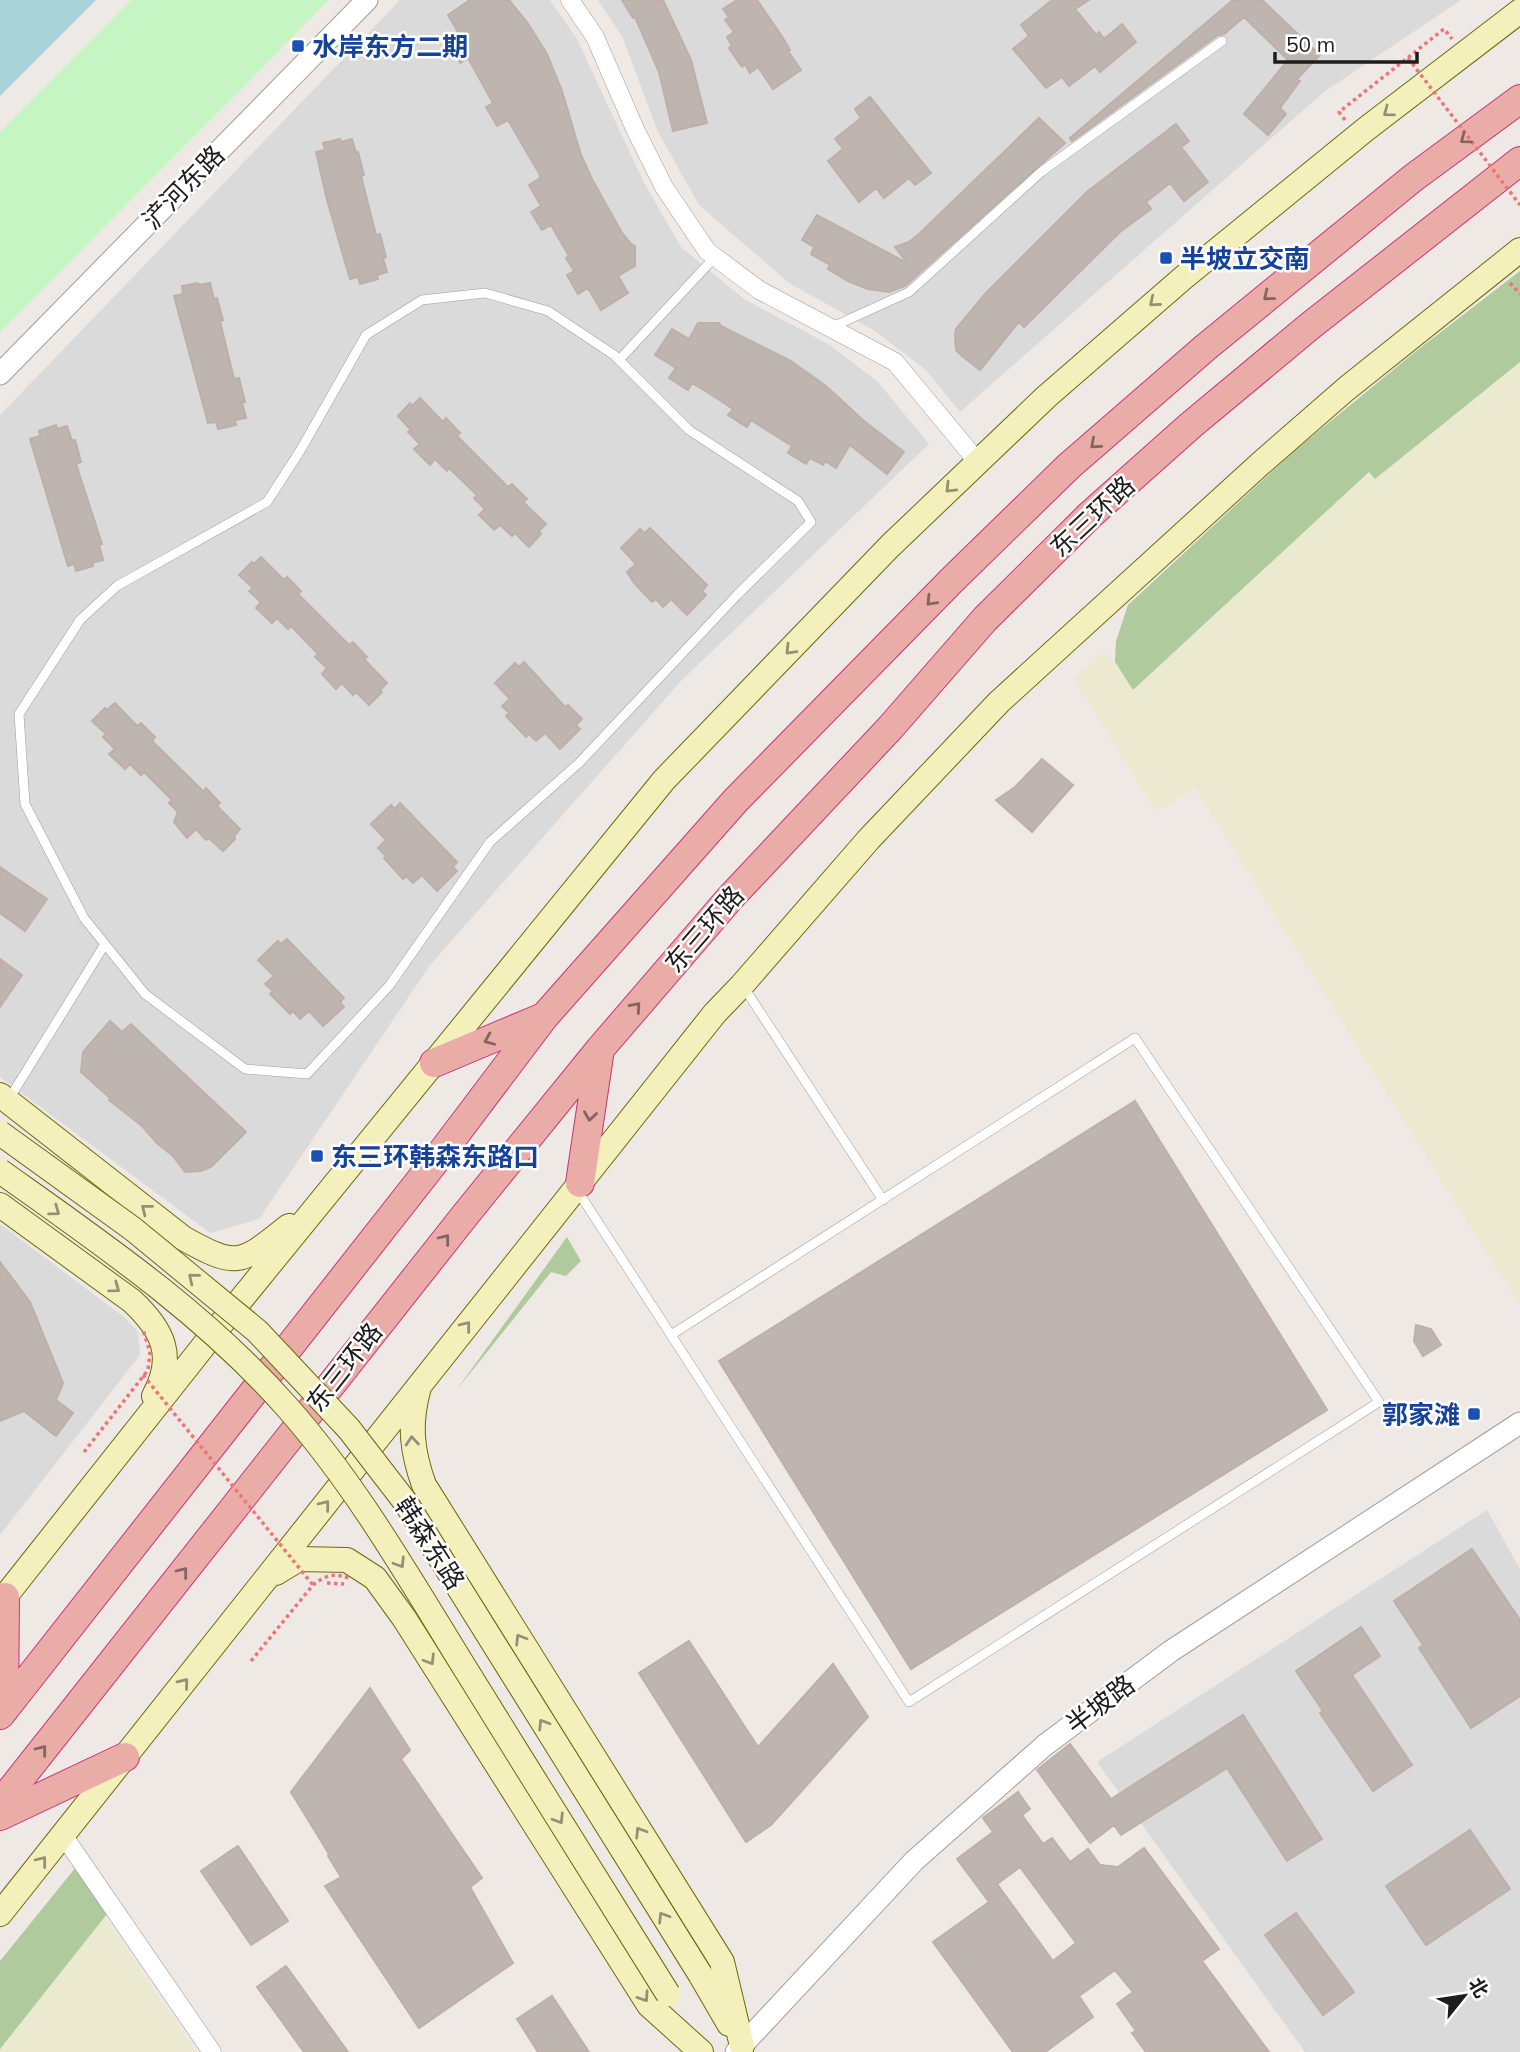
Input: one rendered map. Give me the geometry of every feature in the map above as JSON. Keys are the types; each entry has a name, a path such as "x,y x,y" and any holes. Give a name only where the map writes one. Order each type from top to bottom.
{"highway":[{"name":"东三环路","path":"2,1712 436,1160 544,1017 736,800 953,579 1069,466 1206,347 1413,178 1520,99"},
{"name":"东三环路","path":"0,1804 466,1214 600,1049 730,898 890,728 985,619 1090,515 1191,425 1310,326 1520,161"},
{"path":"434,1063 544,1017"},
{"path":"578,1186 600,1049"},
{"path":"2,1600 2,1712"},
{"path":"0,1816 125,1757"}],"main road":[{"path":"2,1600 664,780 891,546 977,461 1087,360 1366,129 1520,11"},
{"path":"0,1914 715,1013 869,839 999,702 1269,455 1346,389 1520,250"},
{"path":"4,1098 183,1238 215,1256 231,1260 246,1256 262,1247 325,1197"},
{"name":"韩森东路","path":"0,1133 133,1229 257,1331 349,1429 406,1503 700,1974 741,2050"},
{"name":"韩森东路","path":"0,1171 177,1301 286,1406 320,1447 380,1530 668,1994 708,2052"},
{"path":"0,1205 132,1301 152,1319 162,1342 166,1367 158,1389 135,1433"},
{"path":"419,1385 411,1434 415,1461 424,1485 722,1962 741,2050"},
{"path":"269,1577 299,1559 323,1558 347,1560 375,1578 404,1618 649,2005 701,2052"}],"street":[{"name":"浐河东路","path":"0,374 367,0"},
{"path":"570,0 595,37 635,129 664,187 707,251 759,290 895,362 977,461"},
{"name":"半坡路","path":"741,2050 914,1861 1045,1745 1171,1651 1520,1423"},
{"path":"63,1835 212,2052"}],"lane":[{"path":"829,329 909,292 1041,172 1222,41"},
{"path":"619,360 715,257"},
{"path":"485,293 548,311 619,360 689,430 798,501 811,522 738,594 579,763 490,842 388,986 307,1074 245,1069 145,995 105,944 84,918 25,804 19,715 80,620 117,586 267,502 300,451 366,335 422,300 485,293"},
{"path":"4,1098 105,944"},
{"path":"742,985 883,1200"},
{"path":"578,1186 671,1335 909,1702 1380,1402 1135,1038 671,1335"}],"path":[{"path":"1339,112 1444,29"},
{"path":"1408,58 1520,205"},
{"path":"84,1452 150,1363 150,1352 143,1330"},
{"path":"143,1375 313,1585"},
{"path":"250,1661 313,1585 324,1576 338,1574 352,1579"}],"shaded area":[{"path":"400,0 550,0 577,39 644,183 681,247 744,299 830,345 878,382 929,444 681,681 430,965 259,1219 210,1233 0,1077 0,415"},
{"path":"598,0 1461,0 1324,92 960,412 926,370 875,331 789,283 699,205 657,130 623,38"},
{"path":"0,1224 124,1317 138,1332 140,1355 0,1535"},
{"path":"1487,1510 1520,1569 1520,2052 1305,2052 1097,1762"}],"green space":[{"path":"131,0 329,0 0,332 0,132"},
{"path":"1520,271 1520,362 1375,479 1369,472 1133,690 1115,662 1116,641 1128,605 1293,452 1415,352"},
{"path":"1520,354 1520,1306 1195,788 1157,812 1073,679 1104,652 1134,688 1370,471"},
{"path":"567,1237 581,1261 566,1276 551,1272 455,1392"},
{"path":"76,1867 107,1914 0,2049 0,1961"},
{"path":"98,1908 196,2052 0,2052 0,2033"}],"water":[{"path":"0,0 96,0 0,96"}],"building":[{"path":"470,0 509,0 527,22 547,54 562,91 581,155 592,179 622,233 635,246 635,266 618,276 628,293 601,310 588,288 578,294 567,275 574,271 566,258 569,256 551,225 542,230 531,212 541,206 529,185 540,178 540,175 508,120 497,126 486,107 493,103 468,58 460,63 450,44 461,37 448,15"},
{"path":"622,0 663,0 691,60 707,123 673,131 659,72 635,17 633,18"},
{"path":"737,0 757,0 801,70 773,89 758,67 750,73 745,64 742,67 729,48 732,46 727,37 734,32 725,20 729,17 723,9"},
{"path":"1052,0 1089,0 1075,9 1096,35 1099,32 1104,39 1122,24 1136,42 1100,72 1095,66 1069,86 1062,77 1046,88 1013,49 1029,36 1021,25"},
{"path":"1233,0 1262,0 1320,55 1297,79 1300,81 1280,108 1286,114 1268,135 1244,114 1288,60 1244,17 1072,141 1070,138"},
{"path":"870,97 931,173 915,185 909,178 884,198 876,188 859,202 828,161 843,149 835,139 861,118 855,109"},
{"path":"1039,118 1065,143 905,286 889,292 868,289 848,281 828,269 830,265 811,254 814,247 802,240 817,215 907,263 895,247 909,242 920,233"},
{"path":"1176,124 1189,141 1181,147 1208,182 1184,201 1170,183 1146,202 1151,209 1120,232 1024,327 1020,323 1017,324 980,370 962,356 956,350 956,329 985,294 1088,191"},
{"path":"340,139 341,142 352,139 356,153 358,152 364,175 361,176 376,235 380,234 386,257 383,258 387,272 377,275 378,279 360,284 358,277 350,279 316,152 325,150 323,143"},
{"path":"210,283 214,299 217,298 234,379 239,378 245,402 242,402 246,418 235,420 236,425 218,429 216,422 208,423 174,296 183,294 182,286"},
{"path":"698,323 719,323 791,361 826,386 864,421 904,452 887,474 850,445 836,468 825,461 823,465 810,458 806,464 788,453 792,446 751,420 747,427 728,415 733,409 704,390 692,383 688,390 669,378 676,368 655,355 672,329 689,339"},
{"path":"420,398 443,422 446,418 460,433 457,436 508,487 512,484 527,499 523,502 546,524 529,547 515,533 512,536 500,525 494,530 479,515 485,509 474,498 477,495 449,468 447,471 435,459 430,465 414,449 420,444 398,416 410,403 412,406"},
{"path":"56,425 57,429 67,426 72,441 75,440 81,462 76,464 102,544 99,545 103,560 76,571 74,564 68,566 30,439 40,436 39,431"},
{"path":"650,528 707,585 702,591 706,595 687,615 671,599 663,607 656,599 652,602 627,572 636,564 621,548 640,529 645,533"},
{"path":"261,557 284,580 287,577 301,591 298,594 349,645 353,642 367,657 364,659 387,683 369,705 356,692 353,695 342,683 336,689 322,674 327,668 315,657 318,654 291,626 288,629 277,618 272,623 256,608 261,602 249,591 253,588 239,575"},
{"path":"524,662 565,707 568,705 582,719 576,725 580,729 560,749 545,733 536,741 529,734 526,737 506,716 509,713 502,706 510,699 495,683 515,663 519,667"},
{"path":"115,703 137,726 141,723 155,737 152,741 204,792 206,788 220,803 217,806 240,829 234,836 235,839 223,851 209,838 206,840 196,829 187,838 174,822 178,812 169,803 172,800 144,772 141,775 130,764 125,769 109,754 115,749 103,737 106,734 92,721 105,708 107,710"},
{"path":"1042,759 1073,785 1032,832 996,800 1015,787"},
{"path":"400,803 457,862 453,867 457,871 437,891 422,875 413,883 406,876 403,879 378,848 386,840 371,824 391,805 395,809"},
{"path":"0,867 47,899 25,931 0,913"},
{"path":"287,939 344,998 340,1002 344,1007 323,1026 309,1011 300,1019 293,1011 290,1014 270,994 273,991 265,984 274,976 258,960 278,941 281,944"},
{"path":"0,959 22,975 0,1007"},
{"path":"110,1021 122,1032 131,1024 246,1132 211,1167 185,1172 173,1156 142,1126 109,1100 110,1098 81,1072 83,1052"},
{"path":"1135,1101 1327,1410 911,1669 719,1361"},
{"path":"0,1262 30,1302 63,1383 56,1400 73,1413 56,1436 24,1411 0,1421"},
{"path":"1416,1325 1431,1329 1441,1345 1423,1356 1414,1341"},
{"path":"1472,1549 1520,1620 1520,1696 1471,1728 1419,1648 1423,1645 1394,1601"},
{"path":"1361,1627 1380,1656 1352,1675 1412,1765 1373,1791 1320,1713 1323,1711 1296,1671"},
{"path":"689,1641 758,1747 833,1664 868,1717 771,1825 746,1842 639,1673"},
{"path":"370,1688 410,1750 401,1759 482,1878 470,1887 513,1963 419,2028 325,1886 341,1877 291,1792"},
{"path":"1243,1715 1322,1839 1287,1861 1227,1768 1121,1835 1114,1825 1090,1843 1037,1770 1070,1744 1111,1799"},
{"path":"1018,1792 1030,1809 1022,1815 1043,1844 1052,1838 1070,1862 1088,1849 1100,1865 1118,1867 1144,1848 1219,1949 1202,1961 1269,2052 1146,2052 1132,2033 1136,2031 1117,2004 1133,1992 1115,1970 1079,1996 1093,2017 1045,2052 1013,2052 933,1942 989,1902 957,1859 993,1832 983,1818","holes":["1020,1867 1076,1943 1053,1961 997,1884"]},
{"path":"1470,1830 1510,1889 1426,1945 1386,1886"},
{"path":"238,1846 288,1921 251,1945 201,1871"},
{"path":"1296,1913 1354,1992 1323,2015 1265,1935"},
{"path":"286,1966 348,2052 304,2052 257,1987"},
{"path":"552,1996 589,2052 538,2052 517,2019"}],"place":[{"name":"水岸东方二期","path":"298,46"},
{"name":"半坡立交南","path":"1166,258"},
{"name":"东三环韩森东路口","path":"317,1156"},
{"name":"郭家滩","path":"1474,1414"}]}
